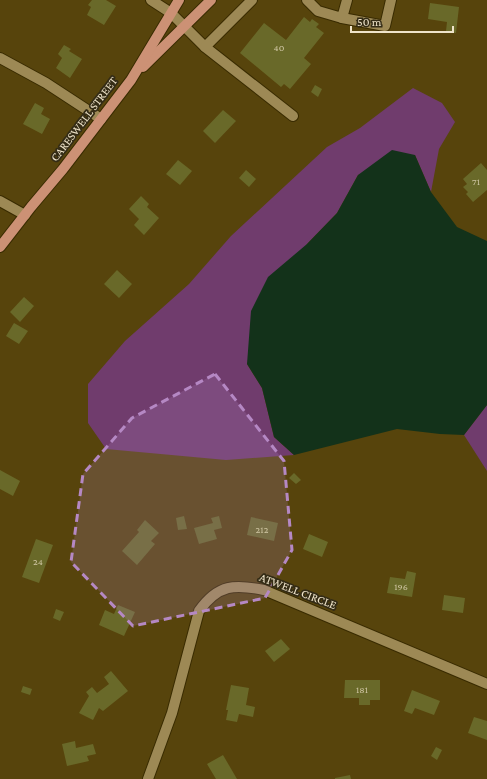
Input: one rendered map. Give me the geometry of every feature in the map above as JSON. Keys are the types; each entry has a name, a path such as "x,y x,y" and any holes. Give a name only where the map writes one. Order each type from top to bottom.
{"main road":[{"name":"CARESWELL STREET","path":"0,247 63,169 131,80 179,0"},
{"path":"131,80 211,0"}],"street":[{"path":"151,0 172,13 205,47 293,116"},
{"path":"205,47 252,0"},
{"path":"307,0 318,10 342,18 385,26 391,0"},
{"path":"342,18 347,0"},
{"path":"0,58 46,84 101,119"},
{"path":"0,201 25,215"},
{"name":"ATWELL CIRCLE","path":"148,779 172,713 199,611 216,593 232,586 243,585 264,590 487,684"}],"highlighted area":[{"path":"215,374 284,461 292,550 265,598 133,626 71,562 83,474 132,418"}],"shaded area":[{"path":"413,88 442,103 455,122 439,149 431,192 415,155 358,175 337,213 307,244 247,364 262,388 274,437 294,455 226,460 106,449 88,423 88,384 125,341 189,284 231,236 327,147 360,128"},
{"path":"392,150 415,155 431,192 457,227 487,241 487,405 464,435 397,429 294,455 274,437 262,388 247,364 251,311 268,277 307,244 337,213 358,175"},
{"path":"487,405 487,471 464,435"}],"building":[{"path":"92,0 106,0 116,6 104,25 87,15 91,7 88,5"},
{"path":"430,3 459,7 456,33 446,31 447,22 428,19"},
{"path":"304,17 310,22 312,19 319,24 316,27 324,33 304,58 311,64 290,89 284,84 281,87 240,53 264,23 286,40"},
{"path":"64,45 71,49 69,51 82,59 70,78 56,68 62,58 58,54"},
{"path":"315,85 322,89 318,97 311,92"},
{"path":"35,103 44,108 41,114 50,119 42,134 23,124"},
{"path":"223,110 236,121 215,143 203,131"},
{"path":"178,160 192,171 180,185 166,174"},
{"path":"481,163 487,170 487,190 473,202 466,194 468,192 463,187 467,184 463,179"},
{"path":"246,170 256,179 249,187 239,178"},
{"path":"141,196 149,204 147,207 159,218 144,235 134,225 139,219 129,209"},
{"path":"117,270 132,284 119,298 104,284"},
{"path":"24,297 34,306 20,322 10,312"},
{"path":"14,323 28,331 19,344 6,336"},
{"path":"0,470 20,481 13,496 0,489"},
{"path":"294,473 301,480 296,484 289,478"},
{"path":"184,516 187,529 178,530 176,518"},
{"path":"219,516 222,528 214,530 217,539 199,544 194,528 213,523 211,518"},
{"path":"251,517 278,523 274,541 247,535"},
{"path":"145,520 159,533 151,541 155,544 137,565 122,551 139,532 137,530"},
{"path":"309,534 328,542 322,557 303,549"},
{"path":"36,539 53,545 39,583 22,577"},
{"path":"407,571 416,573 412,597 387,593 390,577 405,579"},
{"path":"444,595 465,598 463,613 442,610"},
{"path":"118,605 135,612 124,636 99,625 105,610 114,614"},
{"path":"56,609 64,612 60,621 53,618"},
{"path":"281,639 290,649 274,662 265,651"},
{"path":"111,671 128,691 103,711 99,708 93,720 79,713 89,696 86,692 92,687 97,693 109,684 104,677"},
{"path":"345,680 380,680 380,700 370,700 370,705 359,705 359,698 344,698"},
{"path":"231,685 249,688 246,705 255,707 253,717 239,714 237,722 226,720 228,710 226,710"},
{"path":"23,686 32,689 30,695 21,692"},
{"path":"412,690 440,701 434,715 415,708 412,714 404,711"},
{"path":"474,717 487,721 487,740 468,733"},
{"path":"75,741 76,748 93,744 96,754 87,756 89,761 67,766 62,744"},
{"path":"436,747 442,750 437,760 431,756"},
{"path":"223,755 237,779 216,779 207,764"},
{"path":"350,775 351,779 335,779 335,778"}]}
